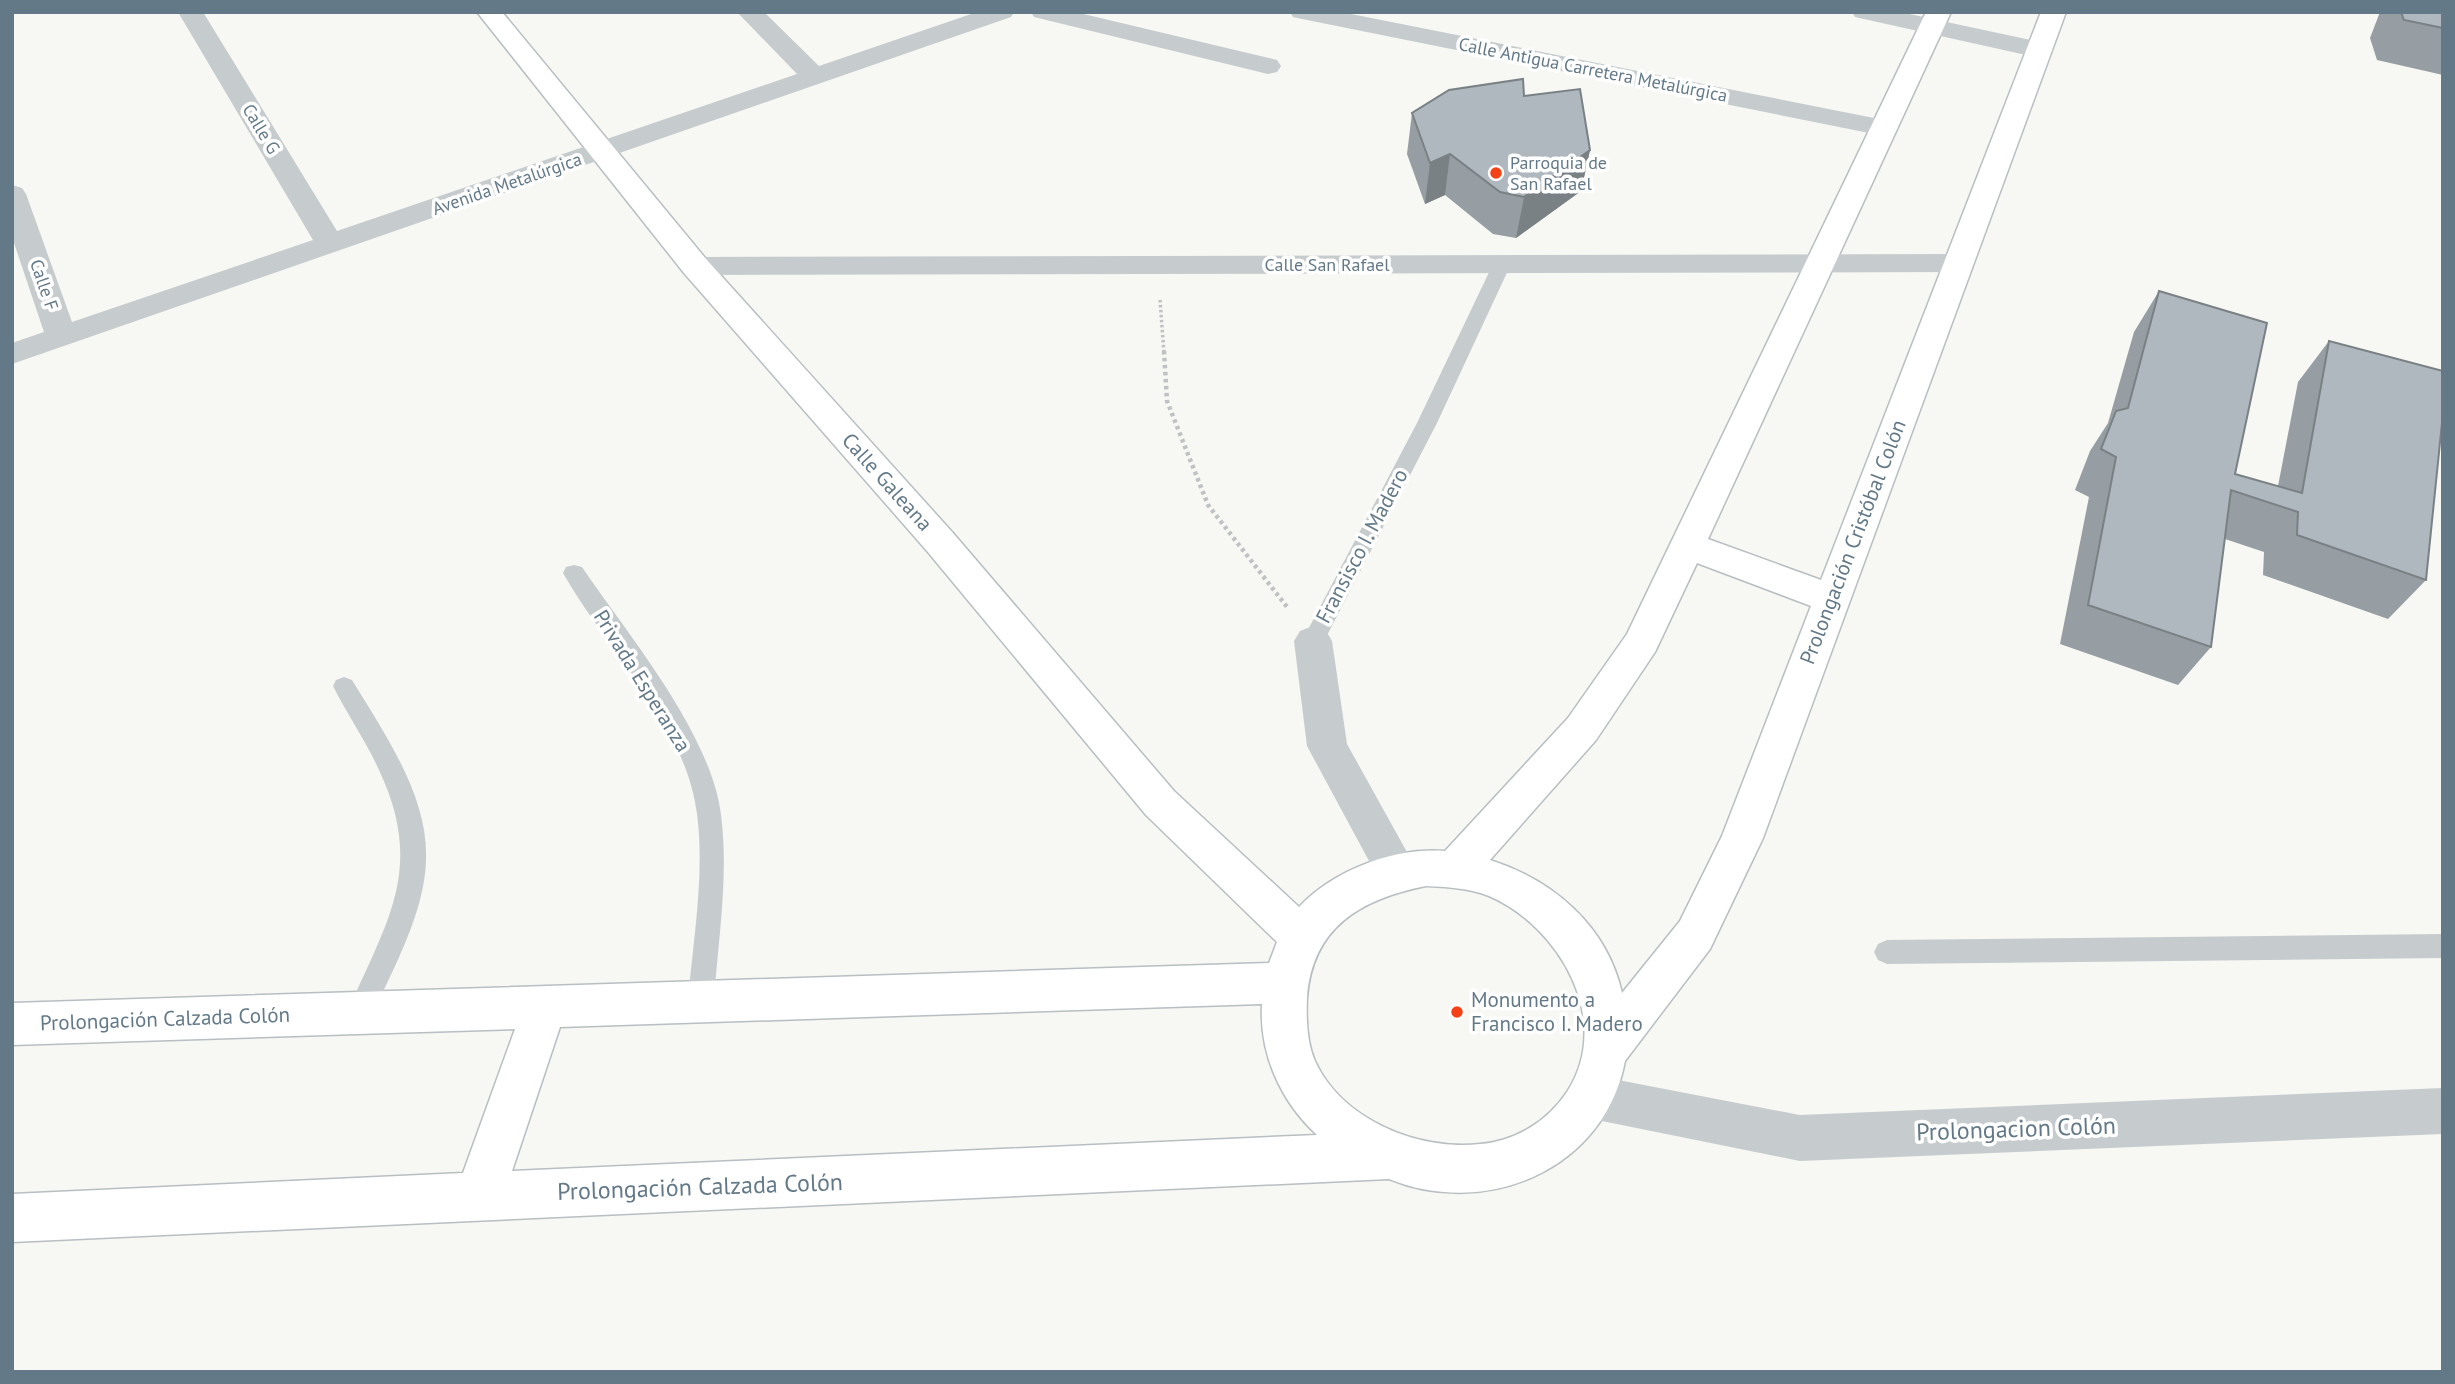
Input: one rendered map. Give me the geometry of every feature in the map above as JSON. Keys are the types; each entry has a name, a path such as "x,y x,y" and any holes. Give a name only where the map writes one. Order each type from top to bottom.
{"street":[{"name":"Calle G","path":"190,12 331,245"},
{"name":"Calle Galeana","path":"489,12 695,266 940,542 1160,803 1301,937"},
{"path":"749,12 815,77"},
{"name":"Avenida Metalúrgica","path":"12,354 1002,12"},
{"path":"1043,12 1268,66"},
{"name":"Calle Antigua Carretera Metalúrgica","path":"1302,12 1884,128"},
{"path":"1864,12 1936,20 2040,50"},
{"name":"Prolongación Cristóbal Colón","path":"1607,1048 1695,935 1742,838 2054,12"},
{"path":"1454,870 1582,729 1642,642 1936,20"},
{"name":"Calle F","path":"12,194 62,337"},
{"name":"Calle San Rafael","path":"695,266 1959,263"},
{"path":"1688,545 1832,598"},
{"name":"Fransisco I. Madero","path":"1313,641 1327,746 1397,872"},
{"path":"1454,870 1505,883 1549,911 1583,950 1604,997 1607,1048 1592,1097 1565,1131 1527,1156 1482,1170 1433,1169 1387,1156 1338,1125 1302,1083 1284,1033 1283,983 1301,937 1326,907 1359,885 1397,872 1454,870"},
{"name":"Prolongación Calzada Colón","path":"12,1024 1283,983"},
{"path":"480,1196 545,1006"},
{"name":"Prolongacion Colón","path":"1592,1097 1800,1138 2443,1111"},
{"name":"Prolongación Calzada Colón","path":"12,1217 1387,1156"}],"lane":[{"name":"Fransisco I. Madero","path":"1313,641 1427,424 1502,264"},
{"name":"Privada Esperanza","path":"573,573 641,671 684,743 705,795 711,851 701,1001"},
{"path":"344,686 368,726 410,820 415,861 403,906 360,1013"},
{"path":"1887,952 2443,946"}],"path":[{"path":"1157,265 1167,401 1208,505 1313,641"}],"building":[{"path":"2401,12 2443,12 2443,28 2404,20"},
{"path":"1523,79 1524,96 1580,89 1590,150 1524,197 1500,192 1450,154 1430,163 1412,113 1449,90"},
{"path":"2159,291 2267,323 2235,474 2302,493 2329,341 2443,371 2443,413 2426,580 2297,535 2298,512 2231,490 2211,647 2088,605 2116,457 2101,449 2116,411 2128,408"}],"place":[{"name":"Parroquia de San Rafael","path":"1496,173"},
{"name":"Monumento a Francisco I. Madero","path":"1457,1012"}]}
